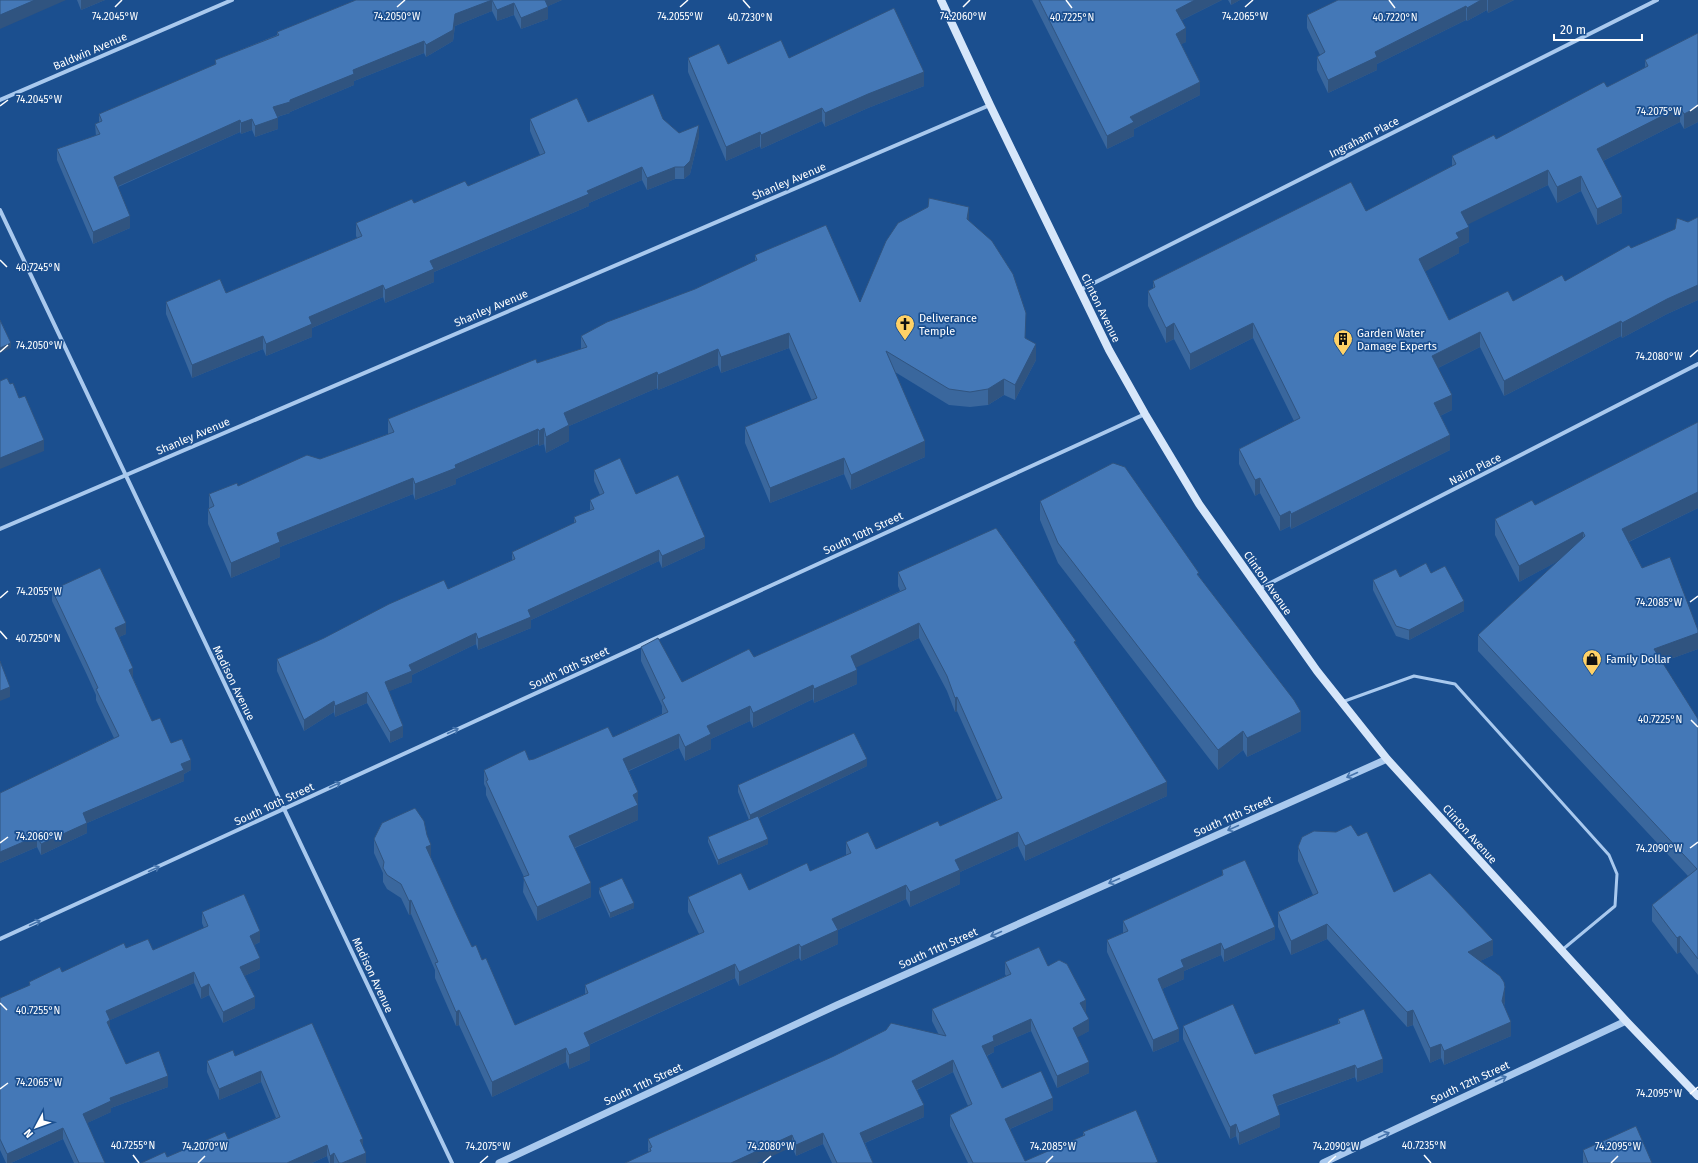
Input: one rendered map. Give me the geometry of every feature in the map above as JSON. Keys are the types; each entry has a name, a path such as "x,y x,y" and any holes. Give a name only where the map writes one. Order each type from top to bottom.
{"main road":[{"name":"Clinton Avenue","path":"941,0 990,105 1109,350 1145,414 1199,504 1317,671 1387,759 1626,1021 1698,1096"}],"street":[{"name":"Baldwin Avenue","path":"0,100 232,0"},
{"name":"Ingraham Place","path":"1080,290 1657,0"},
{"name":"Shanley Avenue","path":"0,529 990,105"},
{"name":"Madison Avenue","path":"0,210 452,1163"},
{"name":"Nairn Place","path":"1259,589 1698,364"},
{"name":"South 10th Street","path":"0,939 1145,414"},
{"name":"South 11th Street","path":"499,1163 837,1006 1387,759"},
{"name":"South 12th Street","path":"1323,1163 1626,1021"}],"lane":[{"path":"1342,702 1414,676 1455,684 1608,854 1617,874 1615,906 1562,950"}],"building":[{"path":"0,0 35,0 0,15"},
{"path":"356,0 492,0 455,14 453,30 426,45 424,41 353,70 354,74 290,100 290,102 273,107 278,118 255,126 252,119 241,123 240,120 114,177 130,216 93,232 57,149 100,134 95,124 102,121 99,114 216,64 215,60 279,35 277,32"},
{"path":"492,0 545,0 548,7 521,18 514,3 497,10"},
{"path":"1039,0 1195,0 1176,10 1186,28 1176,34 1200,82 1130,117 1134,122 1107,136"},
{"path":"1338,0 1481,0 1467,8 1466,6 1375,52 1377,57 1328,80 1317,57 1325,52 1307,15"},
{"path":"894,8 924,72 825,113 822,108 761,135 760,132 726,147 688,58 719,44 728,64 781,40 789,58"},
{"path":"1698,33 1698,107 1684,114 1680,107 1597,149 1622,197 1597,209 1581,176 1557,187 1548,170 1461,212 1469,227 1456,233 1459,238 1419,259 1449,320 1508,291 1513,301 1562,275 1565,281 1629,245 1631,248 1675,229 1677,218 1688,222 1698,217 1698,285 1667,299 1622,323 1621,321 1504,381 1480,332 1432,356 1452,395 1434,403 1450,435 1291,514 1290,511 1280,516 1260,478 1255,480 1239,449 1300,418 1253,323 1190,354 1174,323 1166,328 1148,291 1155,287 1153,281 1351,182 1366,211 1456,164 1452,156 1494,135 1496,139 1604,82 1607,87 1648,66 1645,60"},
{"path":"653,94 663,119 679,133 699,125 690,161 684,167 675,167 647,178 642,167 587,191 589,194 430,261 434,269 385,290 383,285 309,317 312,324 266,344 263,336 192,365 166,302 220,279 226,293 362,236 356,223 412,199 414,203 465,181 468,186 545,153 530,119 577,98 588,122"},
{"path":"929,198 969,207 967,219 992,241 1013,274 1026,313 1025,338 1036,344 1015,385 1004,379 988,389 970,392 949,389 886,351 925,441 851,475 844,458 770,488 745,427 817,398 789,333 721,357 718,349 658,375 657,372 564,413 569,425 546,437 544,428 539,431 538,429 455,465 456,468 415,484 413,478 277,533 280,542 231,563 208,509 214,506 209,494 237,483 238,486 307,455 320,459 394,432 388,419 536,359 537,363 587,347 581,336 607,322 695,289 757,260 755,255 826,225 860,302 886,241 898,223 928,207"},
{"path":"0,320 11,343 0,348"},
{"path":"7,378 10,384 13,383 19,398 25,396 44,440 0,458 0,381"},
{"path":"1698,422 1698,492 1622,529 1642,568 1670,557 1698,630 1698,633 1654,649 1698,719 1698,959 1680,936 1677,938 1652,905 1697,869 1478,635 1585,536 1583,532 1519,566 1495,519 1532,500 1535,505"},
{"path":"620,458 636,494 678,475 705,537 662,556 659,550 528,610 531,617 478,639 476,633 409,665 412,671 385,682 403,726 390,732 367,692 335,706 334,701 304,720 277,659 324,638 389,604 444,580 448,589 515,559 512,552 576,522 574,517 594,509 590,500 604,493 594,470"},
{"path":"1113,463 1125,467 1199,573 1197,574 1294,700 1301,712 1247,738 1243,731 1218,750 1058,543 1040,501"},
{"path":"996,528 1076,641 1074,642 1167,782 1025,846 1018,832 955,860 960,870 910,892 906,885 832,919 838,930 801,947 799,944 739,972 735,964 584,1033 590,1046 569,1055 566,1048 492,1082 459,1010 456,1012 435,963 438,962 411,900 409,901 401,884 387,875 383,868 384,862 374,839 382,823 415,808 424,821 431,845 426,847 472,947 476,945 482,960 486,958 515,1025 588,993 585,985 704,932 688,897 741,873 749,890 807,863 810,871 851,853 846,842 868,832 876,849 938,821 940,826 1002,798 957,697 955,698 947,676 919,623 851,656 857,670 814,689 813,685 753,713 750,706 707,726 711,734 685,747 679,734 623,759 638,792 633,795 638,805 569,836 591,883 537,907 523,877 529,875 486,781 488,780 484,770 525,750 529,760 534,759 608,727 613,737 668,712 662,700 665,698 641,647 658,638 682,682 749,649 754,657 906,589 898,572"},
{"path":"1426,563 1431,573 1445,566 1464,601 1409,630 1396,626 1373,580 1396,569 1400,577"},
{"path":"100,568 126,623 115,628 133,668 129,670 152,721 160,718 171,743 182,739 191,760 181,764 184,770 83,813 87,823 41,844 37,836 0,852 0,793 119,736 96,689 98,688 52,590"},
{"path":"0,661 10,687 0,691"},
{"path":"854,733 867,759 750,815 738,785"},
{"path":"758,816 768,839 718,860 708,837"},
{"path":"1351,825 1358,836 1367,832 1394,892 1430,873 1493,940 1468,952 1500,976 1504,982 1505,987 1502,1001 1511,1022 1444,1051 1441,1044 1430,1048 1413,1010 1407,1012 1327,924 1291,941 1278,912 1318,893 1298,847 1302,837 1314,831 1336,832"},
{"path":"1245,860 1275,927 1224,950 1221,943 1181,960 1184,967 1158,979 1179,1029 1153,1040 1107,940 1128,931 1123,921 1223,875 1222,870"},
{"path":"622,878 634,903 610,913 599,888"},
{"path":"244,894 260,931 250,936 260,958 240,967 255,997 223,1012 209,984 201,988 194,972 106,1011 110,1020 107,1022 126,1064 159,1051 168,1076 110,1098 111,1101 83,1114 105,1163 79,1163 63,1128 7,1154 0,1139 0,998 30,985 29,982 60,967 62,972 124,943 126,948 148,939 153,950 208,926 202,912"},
{"path":"1039,947 1048,966 1059,960 1067,964 1086,1000 1080,1003 1089,1019 1073,1028 1089,1062 1057,1076 1031,1019 993,1036 994,1041 982,1046 1002,1088 1041,1071 1053,1098 1005,1119 1025,1161 1085,1135 1083,1132 1136,1110 1158,1162 973,1163 950,1115 972,1104 953,1060 912,1081 924,1105 860,1133 873,1163 837,1163 823,1133 796,1145 792,1135 731,1163 625,1163 651,1151 650,1148 652,1147 648,1139 834,1056 886,1030 891,1023 946,1036 932,1009 1011,974 1005,962"},
{"path":"1233,1004 1255,1054 1340,1023 1338,1019 1364,1009 1383,1059 1357,1069 1355,1065 1273,1095 1280,1115 1239,1133 1236,1124 1230,1127 1183,1026"},
{"path":"312,1023 363,1139 360,1140 366,1153 339,1163 334,1153 330,1156 327,1145 287,1163 141,1163 165,1152 167,1157 225,1132 228,1139 280,1117 261,1071 219,1089 207,1061 233,1050 235,1056"},
{"path":"1636,1126 1652,1163 1588,1163 1583,1150"}],"place":[{"name":"Deliverance Temple","path":"905,341"},
{"name":"Garden Water Damage Experts","path":"1343,356"},
{"name":"Family Dollar","path":"1592,676"}]}
